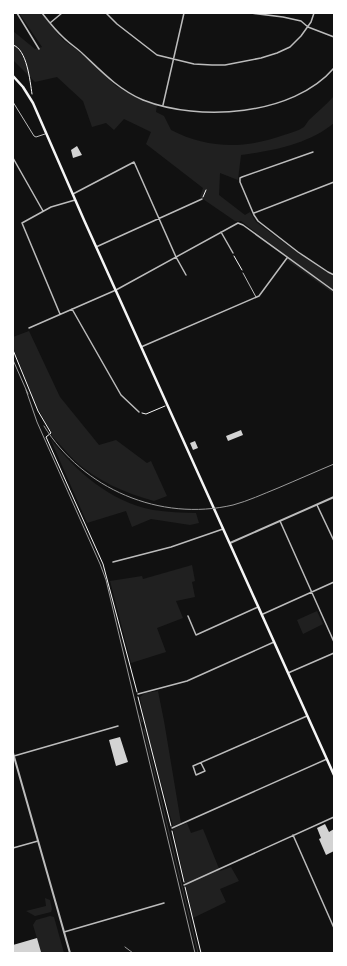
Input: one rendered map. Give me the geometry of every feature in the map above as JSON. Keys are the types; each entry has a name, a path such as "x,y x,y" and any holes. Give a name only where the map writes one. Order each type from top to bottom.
{"main road":[{"path":"13,76 30,97 334,775"}],"street":[{"path":"17,13 39,49"},
{"path":"42,13 64,38 116,85 143,100 183,110 217,113 267,106 302,93 320,81 334,68"},
{"path":"50,23 62,13"},
{"path":"106,13 117,24 154,53 163,57 200,65 225,65 277,53 290,47 301,36 308,27 314,13"},
{"path":"163,105 184,13"},
{"path":"251,13 271,14 301,21 308,27 334,37"},
{"path":"313,152 240,178 240,182 258,221 298,252 334,275"},
{"path":"13,158 43,211"},
{"path":"73,194 134,162 176,257 186,275"},
{"path":"254,213 334,182"},
{"path":"96,247 202,199"},
{"path":"60,314 22,223 51,207 76,200"},
{"path":"29,328 116,290 238,223 243,225 334,291"},
{"path":"220,232 233,253"},
{"path":"141,346 259,296 287,258"},
{"path":"72,309 121,395 140,412"},
{"path":"230,543 334,497"},
{"path":"317,504 334,541"},
{"path":"280,521 334,642"},
{"path":"112,562 171,547 223,529"},
{"path":"262,615 334,582"},
{"path":"188,616 196,635 258,607"},
{"path":"138,694 187,681 274,642"},
{"path":"288,673 334,653"},
{"path":"201,763 205,771 196,774 193,766 307,716"},
{"path":"70,953 13,755 118,726"},
{"path":"172,828 327,759"},
{"path":"184,885 334,817"},
{"path":"293,836 334,928"},
{"path":"13,848 38,841"},
{"path":"64,932 164,903"}],"lane":[{"path":"13,102 34,136 36,137 46,134"},
{"path":"243,273 256,297"}],"path":[{"path":"13,45 17,46 25,61 29,73 32,96"},
{"path":"202,199 206,190"},
{"path":"233,253 243,273"},
{"path":"13,350 38,411 51,433 46,437 103,564 172,828 201,953"},
{"path":"140,412 146,414 167,405"}],"shaded area":[{"path":"19,13 41,13 63,40 77,50 116,86 143,101 157,105 156,112 164,116 171,130 199,141 213,144 241,145 269,140 291,133 304,127 309,120 334,96 334,123 302,141 277,149 241,155 238,180 220,173 219,195 245,215 250,212 256,222 334,277 333,293 287,260 288,257 241,221 235,221 200,197 203,188 146,144 151,132 124,119 114,130 106,123 92,127 83,101 57,77 35,82 13,60 13,31 35,49 42,47"},
{"path":"29,331 60,397 99,445 116,440 147,463 151,461 167,496 154,501 132,494 102,480 74,460 51,435 52,433 35,403 13,347 13,337"},
{"path":"50,438 83,473 95,483 123,500 153,510 196,513 199,523 190,525 151,519 132,527 126,511 87,523"},
{"path":"192,565 195,581 192,582 195,597 176,601 183,618 157,628 166,652 131,663 110,581 142,576 143,579"},
{"path":"317,611 323,624 303,634 297,620"},
{"path":"158,691 181,823 173,826 145,725 140,697 145,693"},
{"path":"187,823 191,833 203,829 220,871 231,867 239,881 220,889 226,902 193,918 173,829"},
{"path":"45,898 50,900 52,909 51,912 35,916 26,911 46,906"},
{"path":"50,916 54,917 64,953 41,953 33,925 36,920"}],"building":[{"path":"77,146 82,155 73,158 71,150"},
{"path":"241,430 243,435 228,441 226,436"},
{"path":"195,441 198,448 193,450 190,443"},
{"path":"120,737 128,762 116,766 109,740"},
{"path":"325,824 329,832 334,829 334,851 326,855 319,839 321,838 317,828"},
{"path":"37,938 41,952 13,953 13,945"}],"waterway":[{"path":"140,716 142,722"},
{"path":"144,729 198,953"}],"railway":[{"path":"13,360 28,394"},
{"path":"26,390 37,422 106,580 195,953"},
{"path":"44,426 60,448 80,467 102,483 126,496 151,504 178,509 206,509 244,502 334,464"},
{"path":"125,947 133,953"}]}
